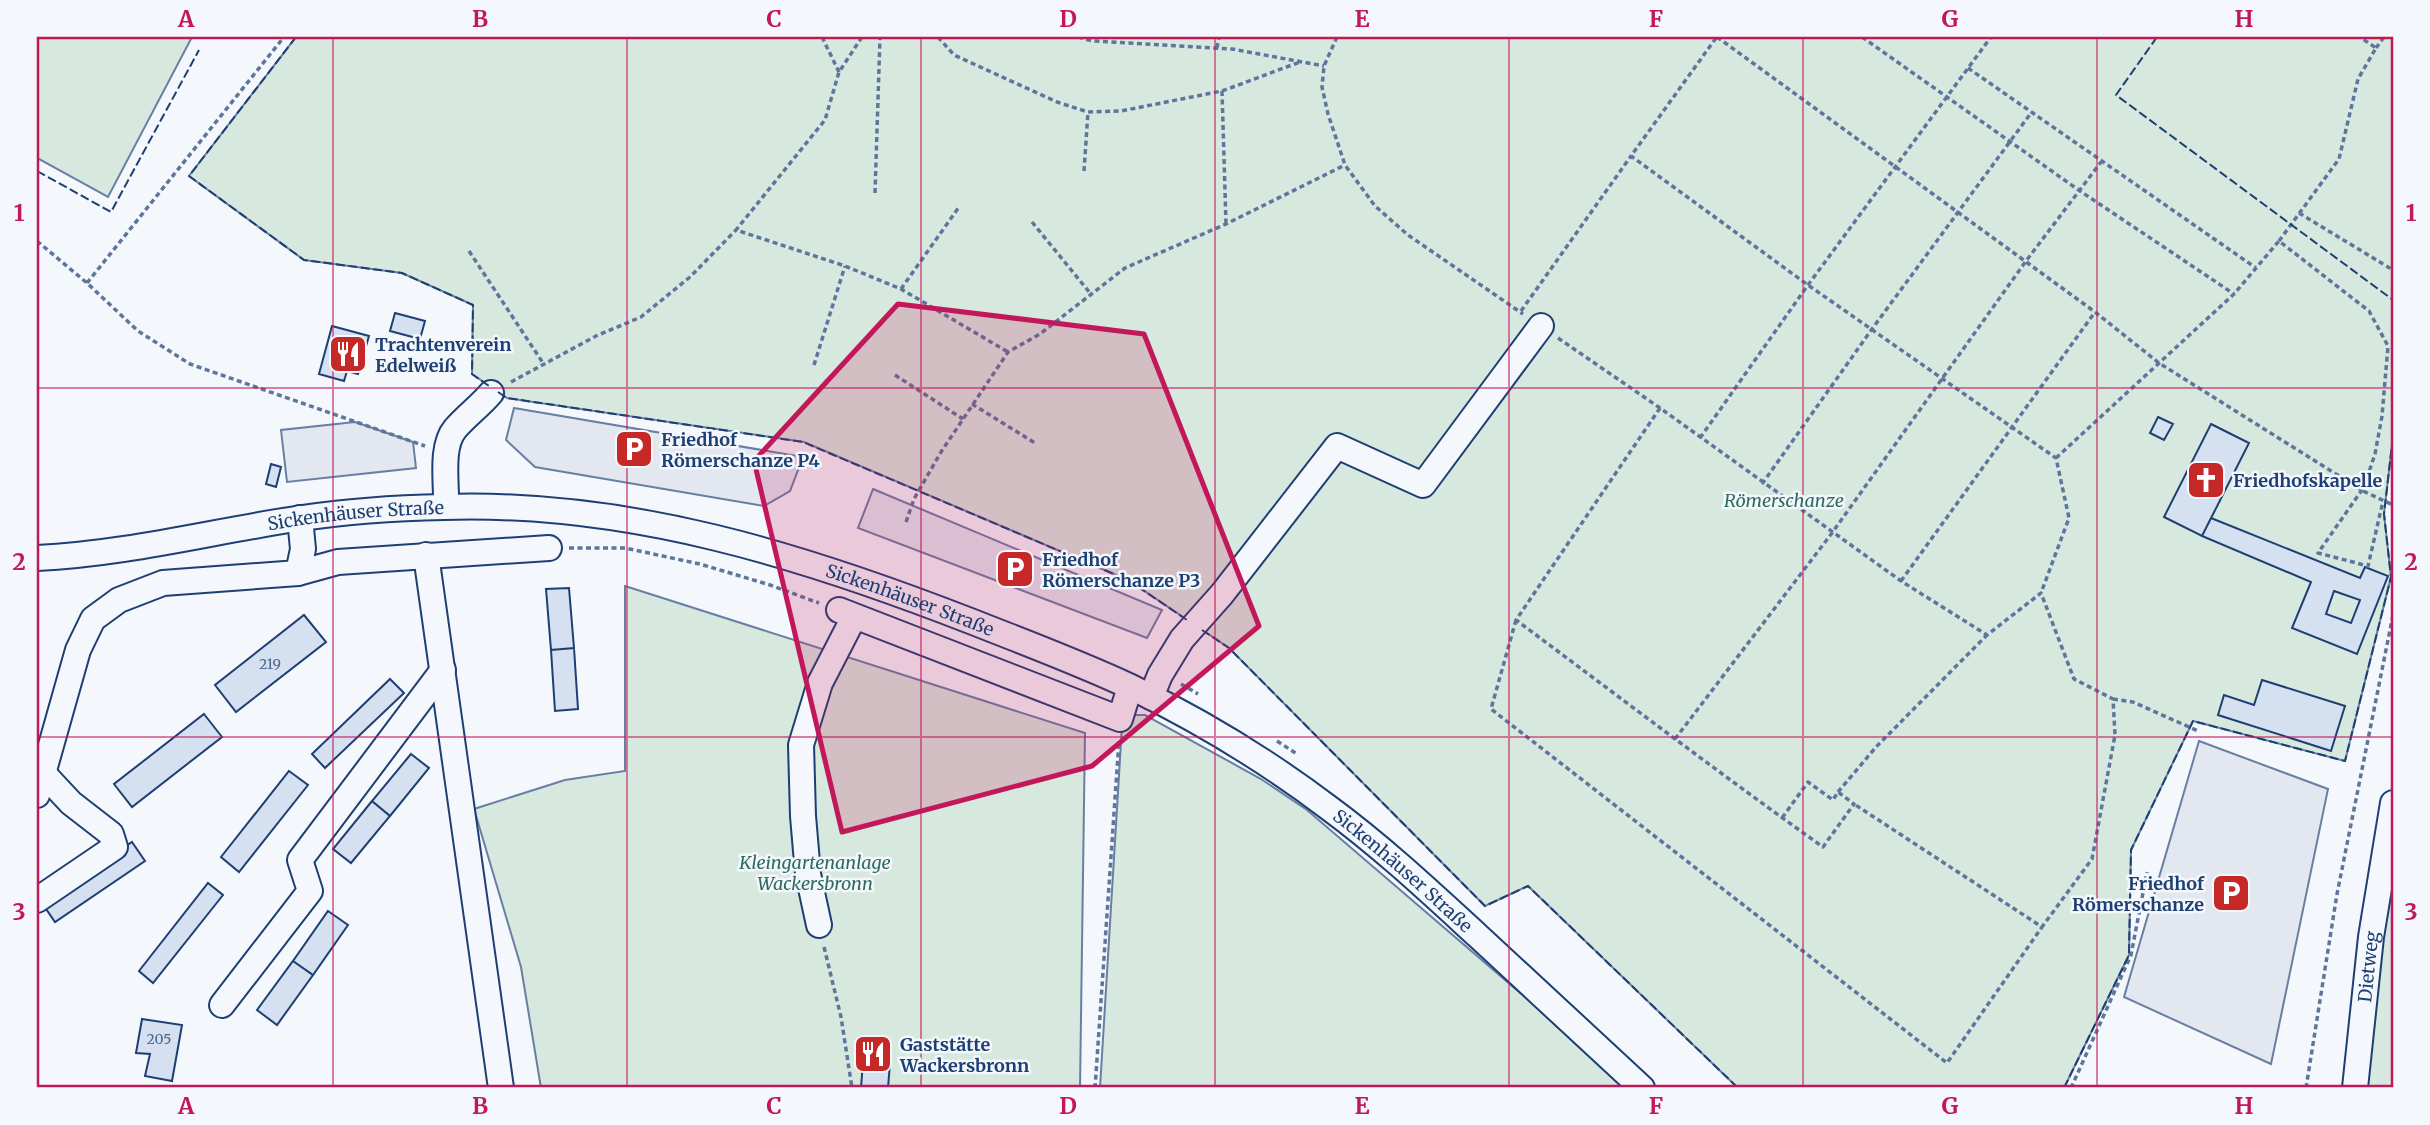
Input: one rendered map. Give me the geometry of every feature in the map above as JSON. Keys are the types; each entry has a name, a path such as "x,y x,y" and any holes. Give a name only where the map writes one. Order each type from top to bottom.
{"street":[{"path":"819,925 808,874 801,745 846,613 1120,719 1141,692 1160,675 1182,639 1222,594 1337,446 1423,485 1541,326"},
{"path":"446,506 447,454 454,430 476,411 491,393"},
{"name":"Sickenhäuser Straße","path":"37,558 108,551 300,518 446,506 537,509 668,526 738,542 847,575 921,602 1141,692 1270,765 1361,833 1432,894 1642,1088"},
{"path":"298,573 303,549 300,518"},
{"path":"37,900 115,846 111,834 71,803 40,784 78,650 93,619 120,600 163,583 298,573 338,562 549,548"},
{"path":"426,555 501,1088"},
{"path":"222,1005 310,891 300,860 443,670"},
{"name":"Dietweg","path":"2355,1088 2371,937 2393,803"}],"path":[{"path":"87,283 284,37"},
{"path":"822,37 839,72"},
{"path":"491,393 543,363 641,317 690,277 736,230 825,120 839,72 862,37"},
{"path":"875,193 880,37"},
{"path":"938,37 954,55 1057,102 1088,113 1121,111 1222,91 1300,62"},
{"path":"1079,37 1093,41 1217,48 1324,66"},
{"path":"1217,48 1219,37"},
{"path":"1337,37 1324,66 1322,87 1328,114 1345,165 1376,206 1408,235 1660,408 1901,582 1987,635"},
{"path":"1520,313 1716,37 2095,312 2159,363 2362,491 2393,505"},
{"path":"1862,37 2080,191 2234,294"},
{"path":"1700,438 1808,285 1991,37"},
{"path":"2360,37 2375,48"},
{"path":"2056,458 2234,294 2278,241 2340,159 2358,79 2384,37"},
{"path":"1968,68 2256,268"},
{"path":"1222,91 1226,224"},
{"path":"1084,171 1088,113"},
{"path":"1762,484 1956,212 2031,113"},
{"path":"1631,156 1808,285 2056,458 2069,518 2041,593 1987,635 1876,747 1833,800 1808,782 1782,818"},
{"path":"1675,739 1832,533 2025,261 2101,162"},
{"path":"906,522 914,499 972,404 1008,352 1040,334 1125,268 1226,224 1345,165"},
{"path":"901,289 959,207"},
{"path":"2299,213 2393,270"},
{"path":"1032,222 1090,293"},
{"path":"736,230 845,266 901,289 1008,352"},
{"path":"37,241 138,331 190,364 447,454"},
{"path":"2278,241 2369,311 2388,346 2382,416 2375,454 2362,491 2318,553 2368,566 2384,501"},
{"path":"468,251 543,363"},
{"path":"814,365 845,266"},
{"path":"1901,582 2011,425 2095,312"},
{"path":"895,375 963,419"},
{"path":"972,404 1035,443"},
{"path":"1660,408 1516,620 1491,709 1947,1063 2092,859 2115,735 2113,699"},
{"path":"549,548 625,548 700,564 770,585 846,613"},
{"path":"2041,593 2074,679 2113,699 2133,702 2198,731"},
{"path":"2306,1088 2337,894 2393,615"},
{"path":"1516,620 1823,846 1854,804"},
{"path":"1095,1088 1120,719"},
{"path":"1838,793 2042,927"},
{"path":"2071,1088 2132,955 2147,872"},
{"path":"819,925 841,1017 852,1088"}],"highlighted area":[{"path":"898,304 1144,334 1259,626 1092,766 842,832 754,461"}],"green space":[{"path":"37,37 192,37 108,197 37,158"},
{"name":"Römerschanze","path":"296,37 2393,37 2393,436 2384,514 2391,577 2345,761 2193,721 2131,850 2129,955 2064,1088 1738,1088 1528,886 1485,906 1229,648 1128,580 804,442 507,398 472,374 473,305 402,273 304,260 189,176"},
{"name":"Kleingartenanlage Wackersbronn","path":"625,586 1085,733 1080,1088 541,1088 521,967 474,809 565,780 625,771"},
{"path":"1131,715 1145,715 1261,779 1307,810 1631,1088 1100,1088 1122,726"},
{"path":"2393,826 2393,1088 2356,1088"}],"shaded area":[{"name":"Friedhof Römerschanze P4","path":"514,408 803,457 790,491 764,506 535,467 506,440"},
{"path":"355,422 413,442 416,468 287,482 281,430"},
{"name":"Friedhof Römerschanze P3","path":"873,489 1162,610 1147,638 858,528"},
{"name":"Friedhof Römerschanze","path":"2199,741 2328,789 2271,1064 2124,997"}],"building":[{"path":"395,313 425,321 420,339 390,331"},
{"path":"332,326 369,336 358,374 347,371 344,381 319,374"},
{"path":"2158,417 2173,424 2164,440 2150,433"},
{"name":"Friedhofskapelle","path":"2211,424 2249,443 2202,536 2164,517"},
{"path":"271,464 281,467 276,487 266,484"},
{"path":"2211,518 2360,578 2365,567 2388,576 2357,654 2292,628 2311,582 2202,536","holes":["2334,591 2360,600 2351,623 2326,614"]},
{"path":"569,588 574,648 551,650 546,589"},
{"path":"304,615 326,642 236,712 215,685"},
{"path":"574,648 578,709 555,711 551,650"},
{"path":"390,679 404,693 325,768 312,754"},
{"path":"2262,680 2345,706 2331,751 2218,715 2224,695 2254,705"},
{"path":"204,714 222,737 132,807 114,784"},
{"path":"411,754 429,768 390,816 372,801"},
{"path":"289,771 308,785 239,872 221,857"},
{"path":"372,801 390,816 351,863 333,849"},
{"path":"132,842 145,861 55,922 42,903"},
{"path":"208,883 223,895 153,983 139,971"},
{"path":"328,911 348,925 313,975 293,961"},
{"path":"293,961 313,975 277,1025 257,1010"},
{"path":"142,1019 182,1025 172,1081 145,1076 150,1054 136,1053"},
{"path":"864,1048 891,1050 888,1088 861,1088"}],"fence":[{"path":"296,37 189,176 304,260 402,273 473,305 472,374 489,386"},
{"path":"2157,37 2116,95 2393,300"},
{"path":"37,171 111,212 199,50"},
{"path":"498,392 507,398 803,442 1128,580 1187,620"},
{"path":"2064,1088 2129,955 2131,850 2193,721 2345,761 2391,577 2384,514 2393,436"},
{"path":"1202,630 1229,648 1485,906 1528,886 1738,1088"}],"place":[{"name":"Trachtenverein Edelweiß","path":"348,354"},
{"name":"Friedhof Römerschanze P4","path":"634,449"},
{"name":"Friedhofskapelle","path":"2206,480"},
{"name":"Friedhof Römerschanze P3","path":"1015,569"},
{"name":"Friedhof Römerschanze","path":"2231,893"},
{"name":"Gaststätte Wackersbronn","path":"873,1054"}]}
